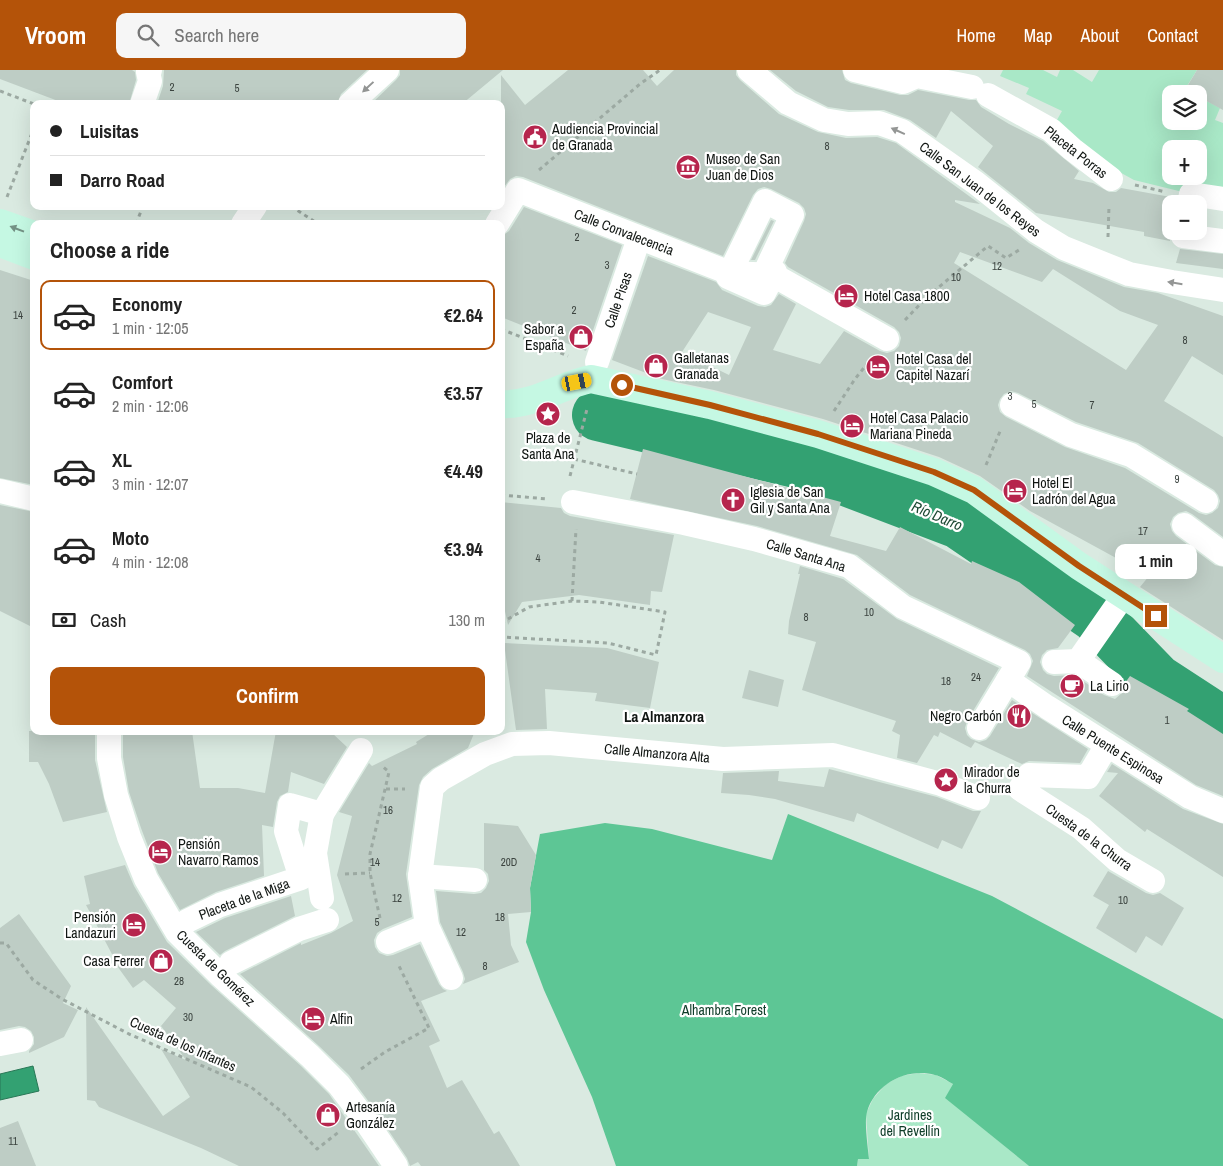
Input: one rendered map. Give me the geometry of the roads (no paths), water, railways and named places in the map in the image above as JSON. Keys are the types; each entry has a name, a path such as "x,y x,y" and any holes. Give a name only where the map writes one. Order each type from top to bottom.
{"street":[{"path":"354,100 387,70"},
{"name":"Calle San Juan de los Reyes","path":"749,70 788,103 824,120 848,124 878,123 902,131 976,183 1036,231 1064,248 1129,274 1223,290"},
{"name":"Placeta Porras","path":"855,70 903,82 917,76 980,91 1051,130 1111,179"},
{"path":"143,100 150,81 148,71"},
{"name":"Calle Convalecencia","path":"499,220 518,190 639,238 739,273"},
{"path":"1207,196 1223,199"},
{"path":"739,273 765,200 792,215 767,268 775,272 774,275 887,339"},
{"path":"739,273 778,211"},
{"path":"2,213 30,232"},
{"name":"Calle Pisas","path":"588,376 639,238"},
{"path":"1207,239 1223,241"},
{"path":"0,243 30,254"},
{"name":"Calle Convalecencia","path":"739,273 728,277 764,293 774,275"},
{"path":"505,404 531,402 588,376 710,405 818,434 934,472 974,490 1079,566 1120,599 1223,659"},
{"path":"1012,405 1071,435 1131,455 1206,501"},
{"path":"0,491 30,498"},
{"name":"Calle Santa Ana","path":"569,502 684,523 754,539 849,566 903,607 1013,671"},
{"path":"1184,525 1223,554"},
{"path":"1054,662 1082,654 1120,599"},
{"path":"1082,654 1112,684"},
{"path":"979,728 1013,671"},
{"name":"Calle Puente Espinosa","path":"1013,671 1047,707 1190,797 1223,811"},
{"name":"Cuesta de Gomérez","path":"110,735 109,758 116,795 129,837 146,879 177,932 220,975 310,1056 339,1085 396,1166"},
{"name":"Calle Almanzora Alta","path":"451,978 427,926 420,876 432,788 441,778 485,754 512,744 549,743 723,759 833,755 941,784 978,798"},
{"name":"Cuesta de la Churra","path":"1107,745 1088,778 1028,775 1020,790 1081,828 1117,860 1153,881"},
{"path":"231,963 291,933 320,914 315,853 322,814 361,750"},
{"name":"Placeta de la Miga","path":"320,914 301,878 286,831 290,805 322,814"},
{"path":"420,876 475,880"},
{"name":"Placeta de la Miga","path":"187,921 220,905 301,878"},
{"path":"388,942 427,926"}],"waterway":[{"name":"Río Darro","path":"598,415 804,464 959,523 1095,616 1157,680 1223,723"}],"place":[{"name":"Audiencia Provincial de Granada","path":"535,137"},
{"name":"Museo de San Juan de Dios","path":"688,167"},
{"name":"Hotel Casa 1800","path":"846,296"},
{"name":"Sabor a España","path":"581,337"},
{"name":"Galletanas Granada","path":"656,366"},
{"name":"Hotel Casa del Capitel Nazarí","path":"878,367"},
{"name":"Plaza de Santa Ana","path":"548,414"},
{"name":"Hotel Casa Palacio Mariana Pineda","path":"852,426"},
{"name":"Hotel El Ladrón del Agua","path":"1015,491"},
{"name":"Iglesia de San Gil y Santa Ana","path":"733,500"},
{"name":"La Lirio","path":"1072,686"},
{"name":"Negro Carbón","path":"1019,716"},
{"name":"Mirador de la Churra","path":"946,780"},
{"name":"Pensión Navarro Ramos","path":"160,852"},
{"name":"Pensión Landazuri","path":"134,925"},
{"name":"Casa Ferrer","path":"161,961"},
{"name":"Alfin","path":"313,1019"},
{"name":"Artesanía González","path":"328,1115"}],"district":[{"name":"La Almanzora","path":"664,717"}],"park label":[{"name":"Alhambra Forest","path":"724,1010"},
{"name":"Jardines del Revellín","path":"910,1124"}]}
